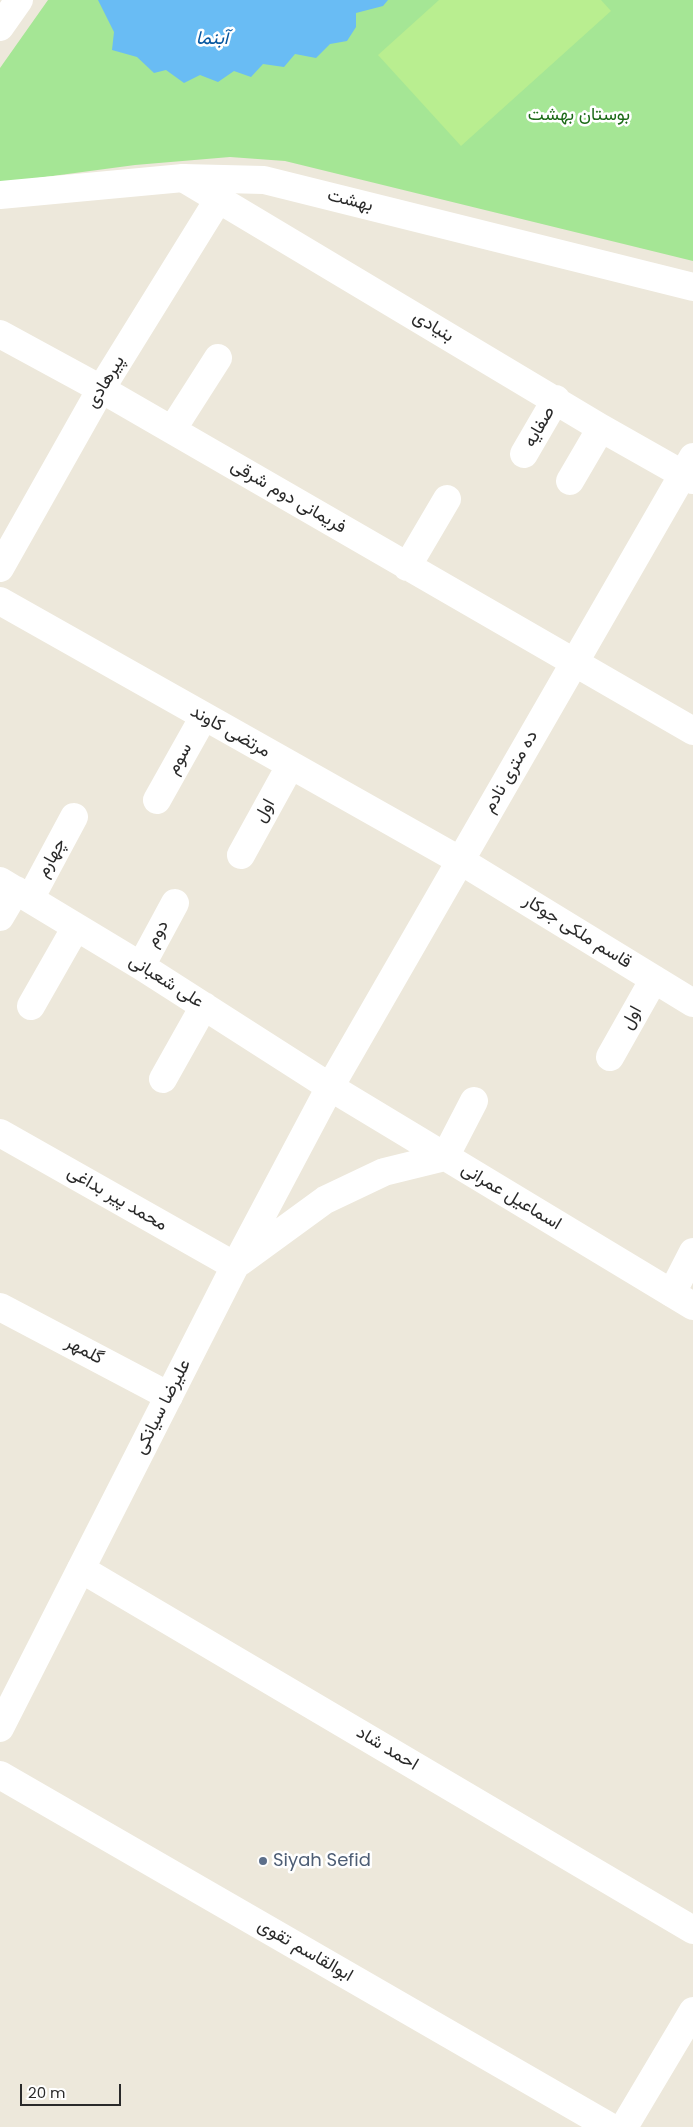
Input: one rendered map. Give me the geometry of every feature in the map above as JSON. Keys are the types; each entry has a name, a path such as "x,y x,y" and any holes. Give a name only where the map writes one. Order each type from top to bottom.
{"street":[{"path":"0,27 19,0"},
{"name":"بهشت","path":"0,195 183,178 264,180 693,287"},
{"name":"بنیادی","path":"183,178 601,428 690,471"},
{"name":"پیرهادی","path":"0,568 101,388 218,200"},
{"name":"فریمانی دوم شرقی","path":"0,334 101,388 693,731"},
{"path":"172,430 218,358"},
{"name":"صفایه","path":"524,454 556,400"},
{"path":"570,481 601,428"},
{"name":"ده متری نادم","path":"330,1087 574,663 690,471"},
{"path":"407,567 447,499"},
{"name":"مرتضی کاوند","path":"0,601 203,718 460,861"},
{"name":"سوم","path":"157,800 203,718"},
{"name":"اول","path":"241,855 290,766"},
{"name":"چهارم","path":"0,917 15,890 74,817"},
{"name":"قاسم ملکی جوکار","path":"460,861 693,1003"},
{"name":"علی شعبانی","path":"15,890 141,966 330,1087"},
{"name":"دوم","path":"141,966 175,903"},
{"path":"31,1006 76,926"},
{"name":"اول","path":"610,1057 654,980"},
{"path":"163,1079 204,1006"},
{"name":"اسماعیل عمرانی","path":"330,1087 682,1300"},
{"name":"علیرضا سیانکی","path":"0,1728 235,1266 330,1087"},
{"path":"235,1266 325,1200 384,1172 445,1157 474,1102"},
{"name":"محمد پیر بداغی","path":"0,1133 235,1266"},
{"path":"682,1300 693,1252"},
{"name":"گلمهر","path":"0,1306 169,1396"},
{"name":"احمد شاد","path":"81,1569 693,1930"},
{"name":"ابوالقاسم تقوی","path":"0,1775 610,2127"},
{"path":"624,2127 693,2011"}],"green space":[{"name":"بوستان بهشت","path":"48,0 693,0 693,261 285,161 230,157 135,165 0,183 0,68"},
{"path":"439,0 601,0 611,11 461,146 378,55"}],"water":[{"name":"آبنما","path":"98,0 388,0 383,6 356,13 356,27 347,41 330,44 316,58 295,54 284,67 263,64 251,77 234,71 218,82 200,75 184,83 166,70 154,73 137,57 112,50 114,32"}],"place":[{"name":"Siyah Sefid","path":"263,1861"}]}
